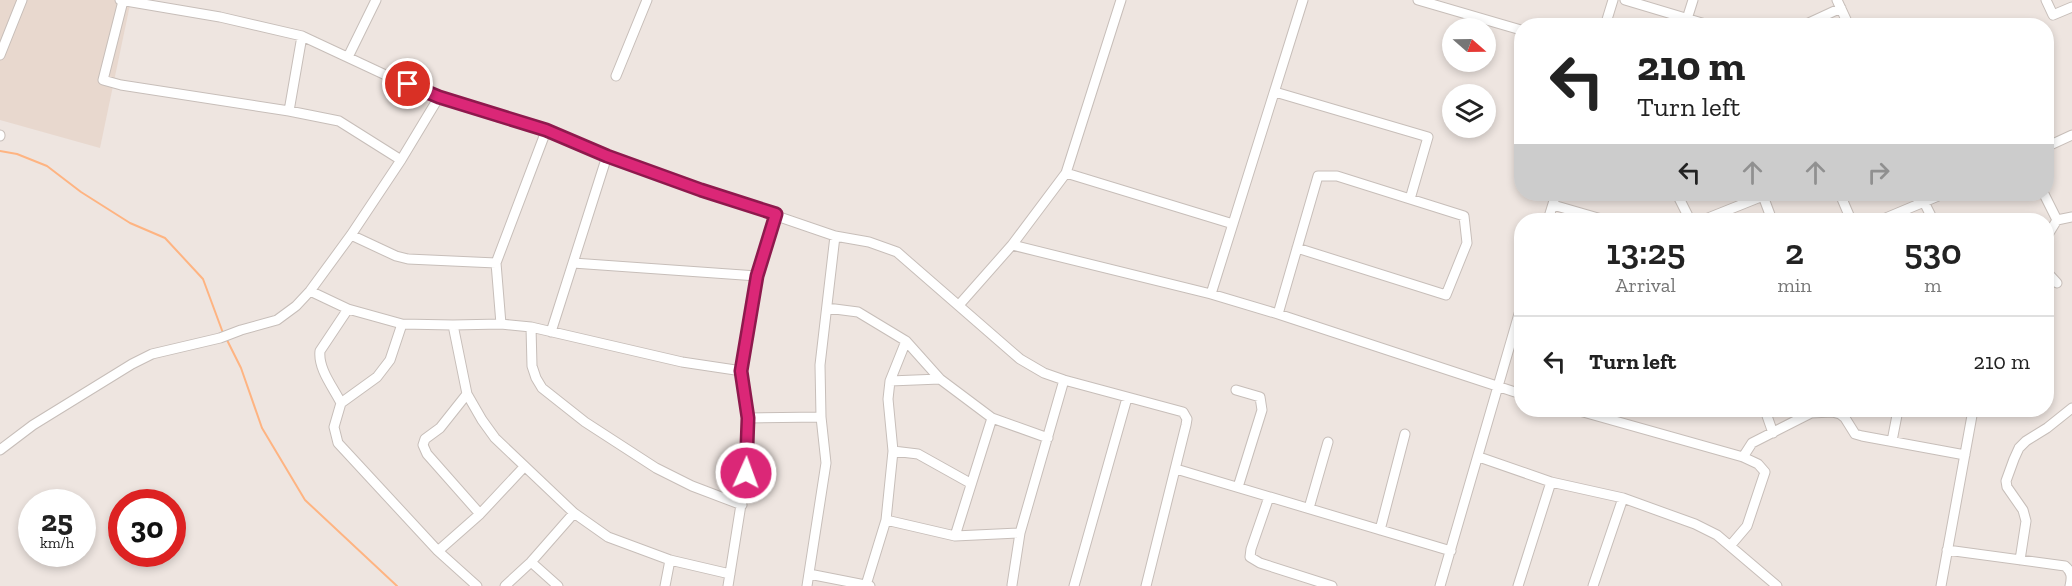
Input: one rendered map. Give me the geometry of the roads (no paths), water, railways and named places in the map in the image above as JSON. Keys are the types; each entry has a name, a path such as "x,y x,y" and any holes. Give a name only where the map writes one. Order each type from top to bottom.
{"street":[{"path":"0,55 22,0"},
{"path":"401,160 339,121 290,111 122,85 104,80 122,0 220,17 302,36 439,97 546,130 607,156 835,236 869,242 897,252 1020,359 1044,373 1127,398 1178,410 1187,419 1146,586"},
{"path":"348,57 376,0"},
{"path":"616,76 647,0"},
{"path":"959,305 1012,245 1066,173 1121,0"},
{"path":"1211,294 1303,0"},
{"path":"1418,0 1514,28"},
{"path":"1607,18 1613,0"},
{"path":"1624,0 1684,18"},
{"path":"1687,18 1693,0"},
{"path":"2046,0 2053,15 2072,7"},
{"path":"1815,18 1839,4 1845,18"},
{"path":"290,111 302,36"},
{"path":"1275,92 1428,137 1410,199"},
{"path":"0,450 33,425 152,354 220,338 277,320 296,306 310,291 351,235 401,160 439,97"},
{"path":"501,324 496,263 546,130"},
{"path":"2054,143 2072,135"},
{"path":"551,332 607,156"},
{"path":"1066,173 1233,224"},
{"path":"1278,314 1297,248 1318,176 1337,176 1464,216 1467,243 1446,295 1297,248"},
{"path":"1550,213 1554,201"},
{"path":"1719,213 1748,201"},
{"path":"1896,213 1921,201"},
{"path":"1553,205 1581,213"},
{"path":"728,586 746,473 748,418 741,371 757,276 776,214"},
{"path":"2054,214 2057,220"},
{"path":"2054,225 2057,220 2072,217"},
{"path":"351,235 396,256 408,259 496,263"},
{"path":"807,586 826,463 821,417 820,365 835,236"},
{"path":"1012,245 1211,294 1514,392"},
{"path":"573,263 757,276"},
{"path":"2054,280 2057,283"},
{"path":"310,291 348,309 402,324 501,324 531,327 682,362 741,371"},
{"path":"826,308 858,312 906,341 940,379 992,418 1048,438"},
{"path":"342,403 319,357 320,351 348,309"},
{"path":"402,324 390,360 384,368 377,377 342,403 334,427 338,443 438,551 477,586"},
{"path":"453,325 467,394 482,420 495,438 574,513 608,537 670,560 730,574"},
{"path":"531,327 532,366 543,388 585,422 656,468 692,486 742,505"},
{"path":"1440,586 1514,334"},
{"path":"809,574 868,586 886,520 893,452 888,399 890,381 906,341"},
{"path":"890,381 940,379"},
{"path":"1013,586 1020,533 1064,380"},
{"path":"1236,390 1260,398 1262,410 1238,487"},
{"path":"467,394 440,428 425,439 423,446 427,454 480,514"},
{"path":"1074,586 1127,398"},
{"path":"2020,560 2026,522 2023,510 2007,487 2006,481 2019,448 2072,408"},
{"path":"748,418 821,417"},
{"path":"1601,417 1743,457 1758,464 1765,472 1747,526 1730,546"},
{"path":"1767,417 1773,433"},
{"path":"1743,457 1752,443 1803,417"},
{"path":"1843,417 1855,434 1965,455"},
{"path":"1892,441 1897,417"},
{"path":"1941,586 1972,417"},
{"path":"955,536 992,418"},
{"path":"1380,530 1405,434"},
{"path":"1309,508 1328,442"},
{"path":"893,452 918,454 970,483"},
{"path":"1479,457 1551,482 1623,498 1695,524 1717,535 1777,586"},
{"path":"438,551 480,514 524,467"},
{"path":"1176,469 1451,551"},
{"path":"1518,586 1551,482"},
{"path":"1269,496 1250,557 1255,561 1332,586"},
{"path":"1593,586 1623,498"},
{"path":"505,586 531,562 574,513"},
{"path":"886,520 955,536 1020,533"},
{"path":"1947,550 2065,566 2072,577 2070,586"},
{"path":"665,586 670,560"},
{"path":"531,562 558,586"}],"waterway":[{"path":"0,151 17,154 47,166 81,192 130,223 165,238 203,279 223,333"},
{"path":"226,338 241,368 262,428 305,500 397,586"}]}
